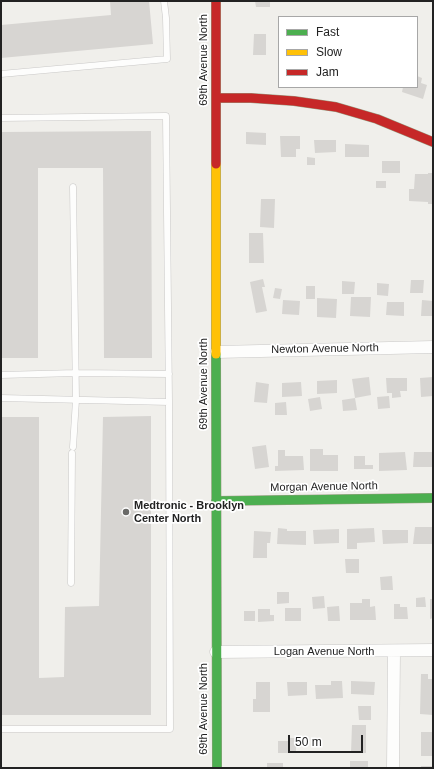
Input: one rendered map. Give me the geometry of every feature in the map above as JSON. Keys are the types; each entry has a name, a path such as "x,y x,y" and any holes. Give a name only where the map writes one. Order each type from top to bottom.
{"street":[{"name":"69th Avenue North","path":"216,1 216,768"},
{"path":"216,98 251,98 294,101 336,107 377,119 433,142"},
{"name":"Newton Avenue North","path":"217,352 433,347"},
{"name":"Morgan Avenue North","path":"216,501 433,498"},
{"name":"Logan Avenue North","path":"216,652 433,650"},
{"path":"393,768 394,651"}],"lane":[{"path":"1,74 167,59 164,1"},
{"path":"1,118 166,116 169,374 170,729 1,728"},
{"path":"71,584 72,450 76,400 73,187"},
{"path":"1,374 169,374"},
{"path":"1,398 169,402"}],"building":[{"path":"110,1 149,1 153,44 1,58 1,25 111,15"},
{"path":"255,1 270,1 270,7 256,7"},
{"path":"254,34 266,34 266,55 253,55"},
{"path":"418,76 422,78 421,83 427,85 423,99 402,92 403,88 418,88"},
{"path":"151,131 152,358 104,358 103,168 38,168 38,358 1,358 1,132"},
{"path":"246,132 266,133 266,145 246,144"},
{"path":"280,136 300,136 300,149 296,149 296,157 281,157"},
{"path":"314,140 336,140 336,152 315,153"},
{"path":"345,144 369,145 369,157 345,157"},
{"path":"307,157 315,158 315,165 307,165"},
{"path":"382,161 400,161 400,173 382,173"},
{"path":"433,173 433,204 428,204 428,202 409,201 409,189 414,189 415,174"},
{"path":"376,181 386,181 386,188 376,188"},
{"path":"261,199 275,199 274,228 260,227"},
{"path":"249,233 263,233 264,263 249,263"},
{"path":"263,279 265,287 262,287 267,311 256,313 250,282"},
{"path":"411,280 424,280 423,293 410,293"},
{"path":"342,281 355,282 354,294 342,294"},
{"path":"377,283 389,284 388,296 377,295"},
{"path":"306,286 315,286 315,299 306,299"},
{"path":"275,288 282,289 280,299 273,298"},
{"path":"351,297 371,297 370,317 350,316"},
{"path":"317,298 337,299 336,318 317,317"},
{"path":"283,300 300,301 299,315 282,314"},
{"path":"422,300 433,301 433,316 421,316"},
{"path":"387,302 404,302 404,316 386,315"},
{"path":"369,377 371,395 355,398 352,379"},
{"path":"433,377 433,396 421,397 420,378"},
{"path":"386,378 407,378 407,391 400,391 401,397 392,398 392,393 387,393"},
{"path":"337,380 337,393 317,394 317,381"},
{"path":"256,382 269,384 267,403 254,402"},
{"path":"301,382 302,396 282,397 282,383"},
{"path":"389,396 390,408 378,409 377,397"},
{"path":"320,397 322,409 310,411 308,399"},
{"path":"355,398 357,410 343,411 342,400"},
{"path":"286,402 287,415 275,415 275,403"},
{"name":"Medtronic - Brooklyn Center North","path":"151,416 151,715 1,715 1,417 39,417 39,678 64,677 65,607 99,606 103,417"},
{"path":"266,445 269,467 255,469 252,447"},
{"path":"310,449 323,449 323,455 338,455 338,471 310,471"},
{"path":"278,450 285,450 285,456 303,456 304,470 275,471 275,466 278,466"},
{"path":"405,452 407,470 379,471 379,453"},
{"path":"414,452 433,452 433,467 413,467"},
{"path":"354,456 365,456 365,465 373,465 373,469 354,469"},
{"path":"415,527 433,527 433,544 413,544"},
{"path":"278,528 287,529 287,531 306,531 306,545 277,544"},
{"path":"374,528 375,542 357,543 357,549 347,549 347,529"},
{"path":"339,529 339,543 314,544 313,530"},
{"path":"382,530 408,530 408,543 383,544"},
{"path":"254,531 271,532 270,543 267,543 267,558 253,558"},
{"path":"345,559 359,559 359,573 346,573"},
{"path":"392,576 393,590 381,590 380,577"},
{"path":"277,592 289,592 289,603 277,604"},
{"path":"324,596 325,608 313,609 312,597"},
{"path":"425,597 426,607 416,607 416,598"},
{"path":"362,599 370,599 370,607 375,606 376,620 350,620 350,603 362,603"},
{"path":"430,599 433,599 433,618 430,619"},
{"path":"394,604 400,604 400,607 407,607 408,619 394,619"},
{"path":"339,606 340,621 328,621 327,607"},
{"path":"285,608 301,608 301,621 285,621"},
{"path":"258,609 270,609 270,615 274,615 274,621 258,622"},
{"path":"244,611 255,611 255,621 244,621"},
{"path":"421,674 428,674 428,679 433,679 433,715 420,714"},
{"path":"331,681 342,681 343,698 316,699 315,685 331,685"},
{"path":"351,681 375,682 374,695 351,694"},
{"path":"256,682 270,682 270,712 253,712 253,699 256,699"},
{"path":"287,682 307,682 307,695 288,696"},
{"path":"358,706 371,706 371,720 359,720"},
{"path":"352,725 366,725 366,753 351,753"},
{"path":"421,732 433,732 433,756 421,756"},
{"path":"288,738 296,738 296,753 278,753 278,741 288,741"},
{"path":"350,761 368,761 368,768 350,768"},
{"path":"267,763 283,763 283,768 267,768"},
{"path":"421,766 433,766 433,768 421,768"}],"traffic: fast":[{"path":"216,354 217,768"},
{"path":"216,501 433,498"}],"traffic: slow":[{"path":"216,164 216,354"}],"traffic: jam":[{"path":"216,1 216,164"},
{"path":"216,98 251,98 294,101 336,107 377,119 433,142"}],"place":[{"name":"Medtronic - Brooklyn Center North","path":"126,512"}]}
